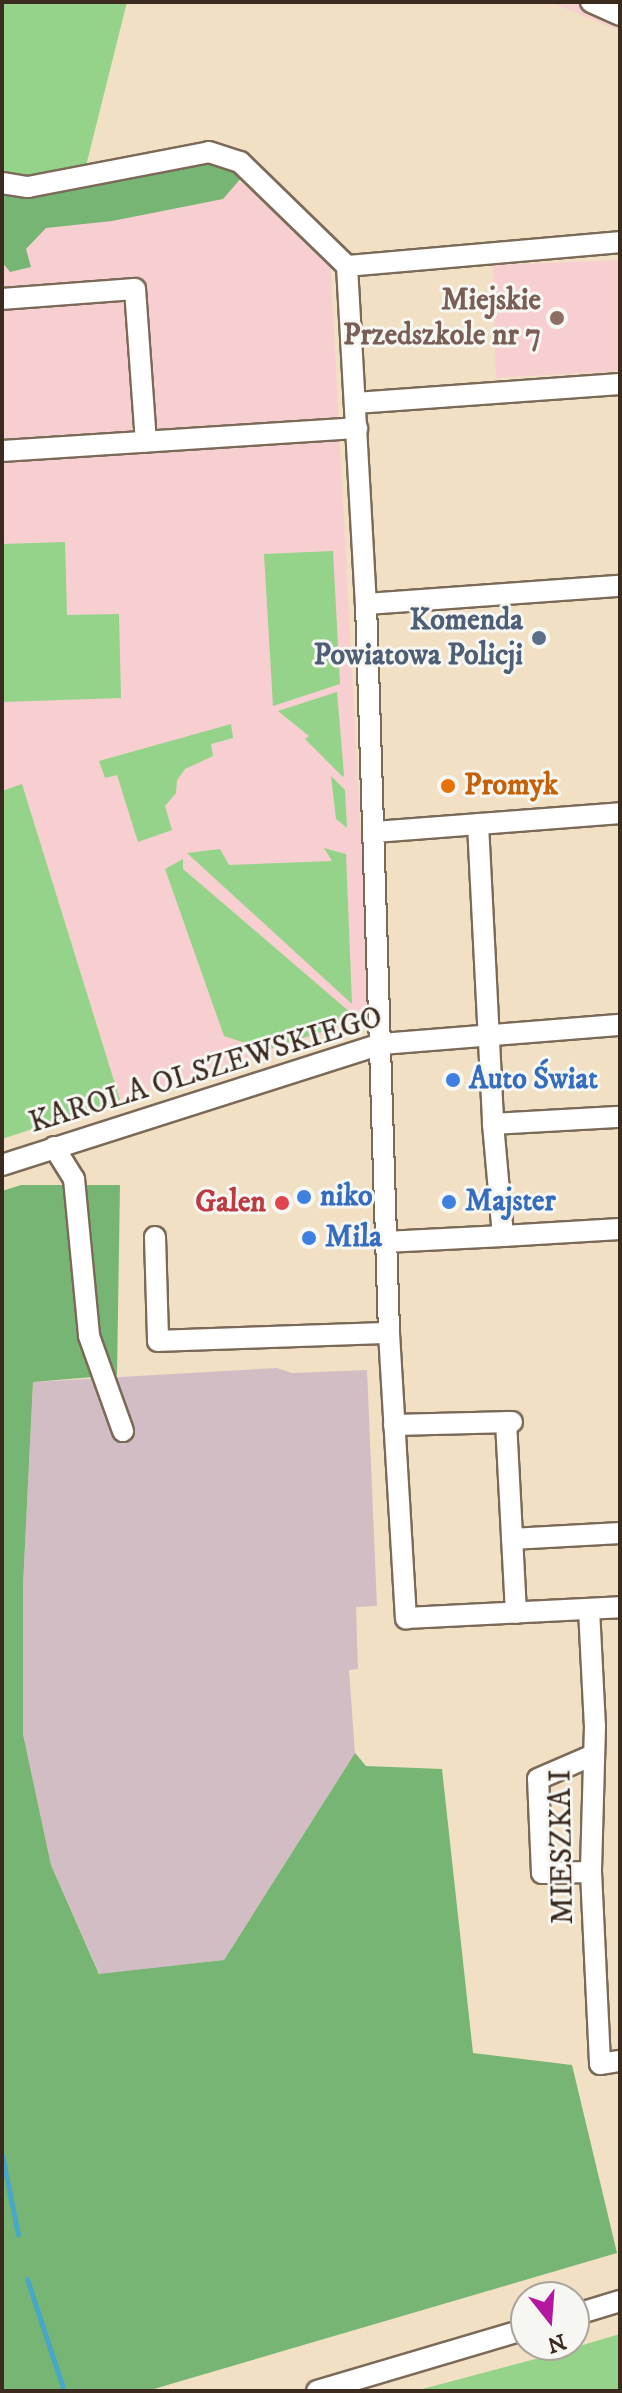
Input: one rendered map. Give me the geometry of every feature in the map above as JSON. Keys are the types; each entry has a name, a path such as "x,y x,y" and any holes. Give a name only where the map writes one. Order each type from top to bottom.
{"street":[{"path":"591,2 620,15"},
{"path":"2,183 28,187 209,152 240,162 347,266 375,832 382,1044 377,1055 385,1242 406,1618 620,1607"},
{"path":"347,266 620,242"},
{"path":"2,299 135,289 146,442"},
{"path":"355,403 620,384"},
{"path":"2,451 357,428"},
{"path":"366,604 620,586"},
{"path":"375,832 620,813"},
{"path":"478,824 493,1124 503,1236"},
{"name":"KAROLA OLSZEWSKIEGO","path":"2,1165 382,1044 620,1025"},
{"path":"493,1124 620,1117"},
{"path":"54,1147 74,1179 89,1336 123,1431"},
{"path":"385,1242 620,1229"},
{"path":"155,1237 158,1341 389,1333"},
{"path":"394,1425 509,1422 516,1613"},
{"path":"512,1539 620,1533"},
{"name":"MIESZKA I","path":"589,1609 591,1872 600,2064 620,2061"},
{"path":"591,1756 538,1779 542,1873 591,1872"},
{"path":"590,2310 620,2301"},
{"path":"317,2391 510,2334"}],"shaded area":[{"path":"550,2 620,2 620,31"},
{"path":"201,177 242,183 330,258 370,1009 348,1026 120,1100 22,784 2,792 2,213"},
{"name":"Miejskie Przedszkole nr 7","path":"620,260 620,371 496,378 493,265"},
{"path":"277,1368 292,1373 367,1370 377,1606 356,1607 358,1669 349,1670 355,1753 224,1960 100,1975 51,1865 23,1734 23,1586 33,1382"}],"green space":[{"path":"2,2 127,2 86,166 34,183 2,176"},
{"path":"207,160 229,166 242,177 223,199 112,221 46,228 26,249 31,267 10,272 2,262 2,189"},
{"path":"65,542 67,615 119,614 121,698 2,702 2,544"},
{"path":"333,551 340,684 273,706 264,554"},
{"path":"337,692 343,777 305,739 309,736 278,711"},
{"path":"231,724 233,738 211,744 213,756 185,769 177,780 176,793 165,806 172,830 138,842 117,775 105,778 99,761"},
{"path":"331,776 345,790 347,828 336,819"},
{"path":"22,784 120,1100 2,1139 2,791"},
{"path":"324,848 346,854 352,1004 187,853 220,849 229,865 332,861"},
{"path":"183,859 183,869 351,1013 345,1024 267,1050 224,1036 165,869"},
{"path":"21,1185 120,1185 117,1375 33,1382 23,1586 23,1734 51,1865 99,1974 224,1960 355,1753 366,1766 442,1769 473,2053 572,2065 617,2253 522,2281 510,2281 510,2284 147,2391 2,2391 2,1191"},
{"path":"620,2334 620,2391 415,2391 528,2361 590,2361 590,2343"}],"waterway":[{"path":"2,2155 18,2234"},
{"path":"27,2279 64,2391"}],"place":[{"name":"Miejskie Przedszkole nr 7","path":"557,318"},
{"name":"Komenda Powiatowa Policji","path":"539,638"},
{"name":"Promyk","path":"448,786"},
{"name":"Auto Świat","path":"453,1080"},
{"name":"niko","path":"304,1197"},
{"name":"Majster","path":"449,1202"},
{"name":"Galen","path":"282,1203"},
{"name":"Mila","path":"309,1238"}]}
